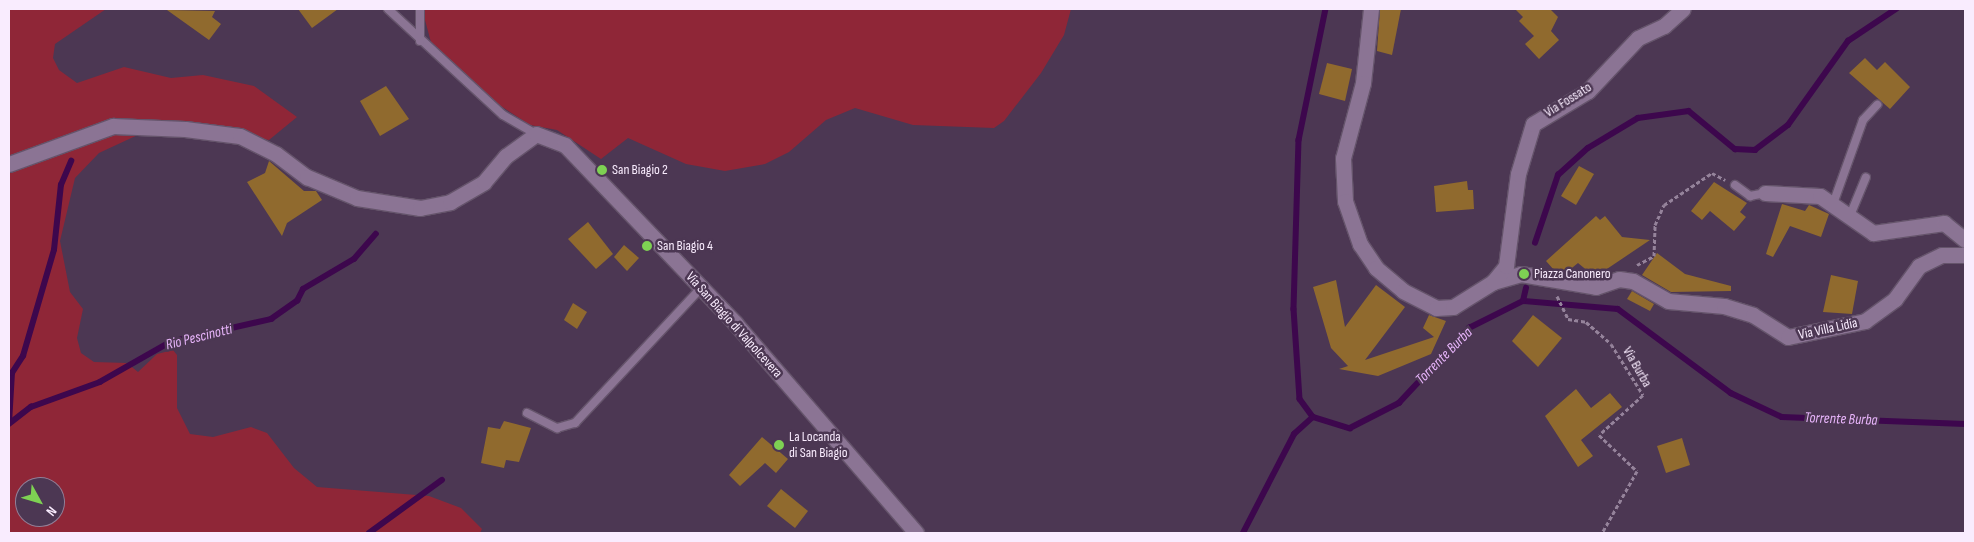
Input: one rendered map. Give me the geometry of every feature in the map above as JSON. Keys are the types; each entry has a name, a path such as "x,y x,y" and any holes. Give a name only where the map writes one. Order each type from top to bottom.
{"street":[{"path":"1371,9 1363,83 1343,158 1342,181 1352,226 1376,268 1420,301 1436,308 1453,307 1489,285 1520,274 1596,287 1619,279"},
{"name":"Via Fossato","path":"1489,285 1506,266 1518,174 1533,124 1588,91 1638,38 1664,26 1683,9"},
{"path":"9,164 73,137 112,126 185,129 240,136 276,154 307,177 357,198 420,208 450,202 484,182 506,156 536,134"},
{"name":"Via San Biagio di Valpolcevera","path":"536,134 565,145 701,288 916,533"},
{"path":"1768,197 1795,192 1820,196 1849,218 1873,232 1944,223 1965,240"},
{"name":"Via Villa Lidia","path":"1619,279 1632,281 1668,301 1724,306 1753,315 1788,337 1865,321 1895,300 1919,266 1942,256 1965,255"}],"lane":[{"name":"Via San Biagio di Valpolcevera","path":"388,9 420,41 503,115 536,134"},
{"path":"420,9 420,41"},
{"path":"1833,204 1863,120 1877,104"},
{"path":"1849,218 1866,177"},
{"path":"1735,185 1750,196 1768,197"},
{"path":"527,413 557,428 575,422 701,288"}],"path":[{"path":"1619,279 1654,256 1657,216 1677,193 1712,173 1735,185"},
{"name":"Via Burba","path":"1555,287 1561,313 1586,322 1611,344 1643,395 1598,436 1637,471 1602,533"}],"shaded area":[{"path":"9,9 106,9 55,44 53,58 59,70 77,83 124,67 171,78 203,75 254,86 297,117 269,140 170,120 99,153 75,178 60,241 70,292 83,309 77,338 81,353 94,362 127,363 138,372 157,354 173,350 177,355 177,408 190,434 213,437 251,427 267,433 294,468 317,487 429,496 461,508 482,529 480,533 9,533"},
{"path":"422,9 1071,9 1064,35 1041,73 1004,121 994,128 913,125 855,108 826,120 789,152 765,164 725,171 686,164 628,138 601,159 557,130 530,125 464,82 435,57"}],"building":[{"path":"298,9 338,9 312,28"},
{"path":"1380,9 1401,9 1392,55 1377,51"},
{"path":"1515,9 1550,9 1558,17 1551,31 1559,40 1539,59 1525,44 1534,36 1519,21 1523,17"},
{"path":"167,10 215,11 212,17 221,24 209,40"},
{"path":"1865,58 1877,70 1885,62 1910,87 1890,109 1849,73"},
{"path":"1327,63 1352,69 1345,101 1319,94"},
{"path":"386,86 409,119 380,136 360,101"},
{"path":"269,161 304,191 316,191 322,200 287,223 282,236 247,182 265,173"},
{"path":"1579,166 1594,174 1576,205 1561,196"},
{"path":"1467,181 1468,190 1473,190 1474,209 1436,212 1434,186"},
{"path":"1714,182 1747,203 1740,212 1746,217 1734,231 1710,211 1702,220 1691,211"},
{"path":"1782,204 1805,211 1809,205 1829,214 1821,237 1790,226 1773,257 1766,254"},
{"path":"1596,216 1600,220 1605,216 1622,237 1650,240 1595,277 1578,263 1567,272 1554,270 1546,261"},
{"path":"588,222 613,254 596,269 568,239"},
{"path":"624,245 639,258 627,271 614,257"},
{"path":"1657,253 1685,274 1731,286 1731,291 1671,292 1642,275"},
{"path":"1831,275 1858,281 1852,314 1823,312"},
{"path":"1336,280 1345,327 1376,285 1405,307 1365,360 1434,337 1423,328 1429,315 1446,321 1431,354 1378,376 1339,369 1348,366 1331,348 1313,287"},
{"path":"1632,291 1654,304 1650,311 1627,299"},
{"path":"573,303 587,312 577,329 564,320"},
{"path":"1533,315 1562,338 1538,367 1512,341"},
{"path":"1576,389 1591,408 1610,393 1622,407 1581,440 1593,456 1578,467 1545,416"},
{"path":"504,421 531,428 519,462 506,460 504,468 481,463 488,427 500,429"},
{"path":"762,437 788,459 776,473 765,463 740,486 729,475"},
{"path":"1682,438 1690,465 1666,473 1657,446"},
{"path":"781,489 808,511 795,528 767,506"}],"waterway":[{"name":"Torrente Burba","path":"1326,9 1299,140 1294,309 1300,399 1313,417 1350,428 1399,403 1469,328 1523,301 1618,309 1731,393 1782,417 1965,424"},
{"path":"1535,243 1558,175 1588,148 1638,118 1689,111 1735,149 1755,150 1788,125 1848,41 1896,9"},
{"path":"9,423 12,373 23,356 54,250 61,185 71,161"},
{"name":"Rio Pescinotti","path":"9,424 31,407 100,382 170,342 271,319 297,301 303,289 354,259 376,234"},
{"path":"1523,301 1526,288"},
{"path":"1243,533 1294,434 1313,417"},
{"path":"369,533 442,480"}],"place":[{"name":"San Biagio 2","path":"602,170"},
{"name":"San Biagio 4","path":"647,246"},
{"name":"Piazza Canonero","path":"1524,274"},
{"name":"La Locanda di San Biagio","path":"779,445"}]}
